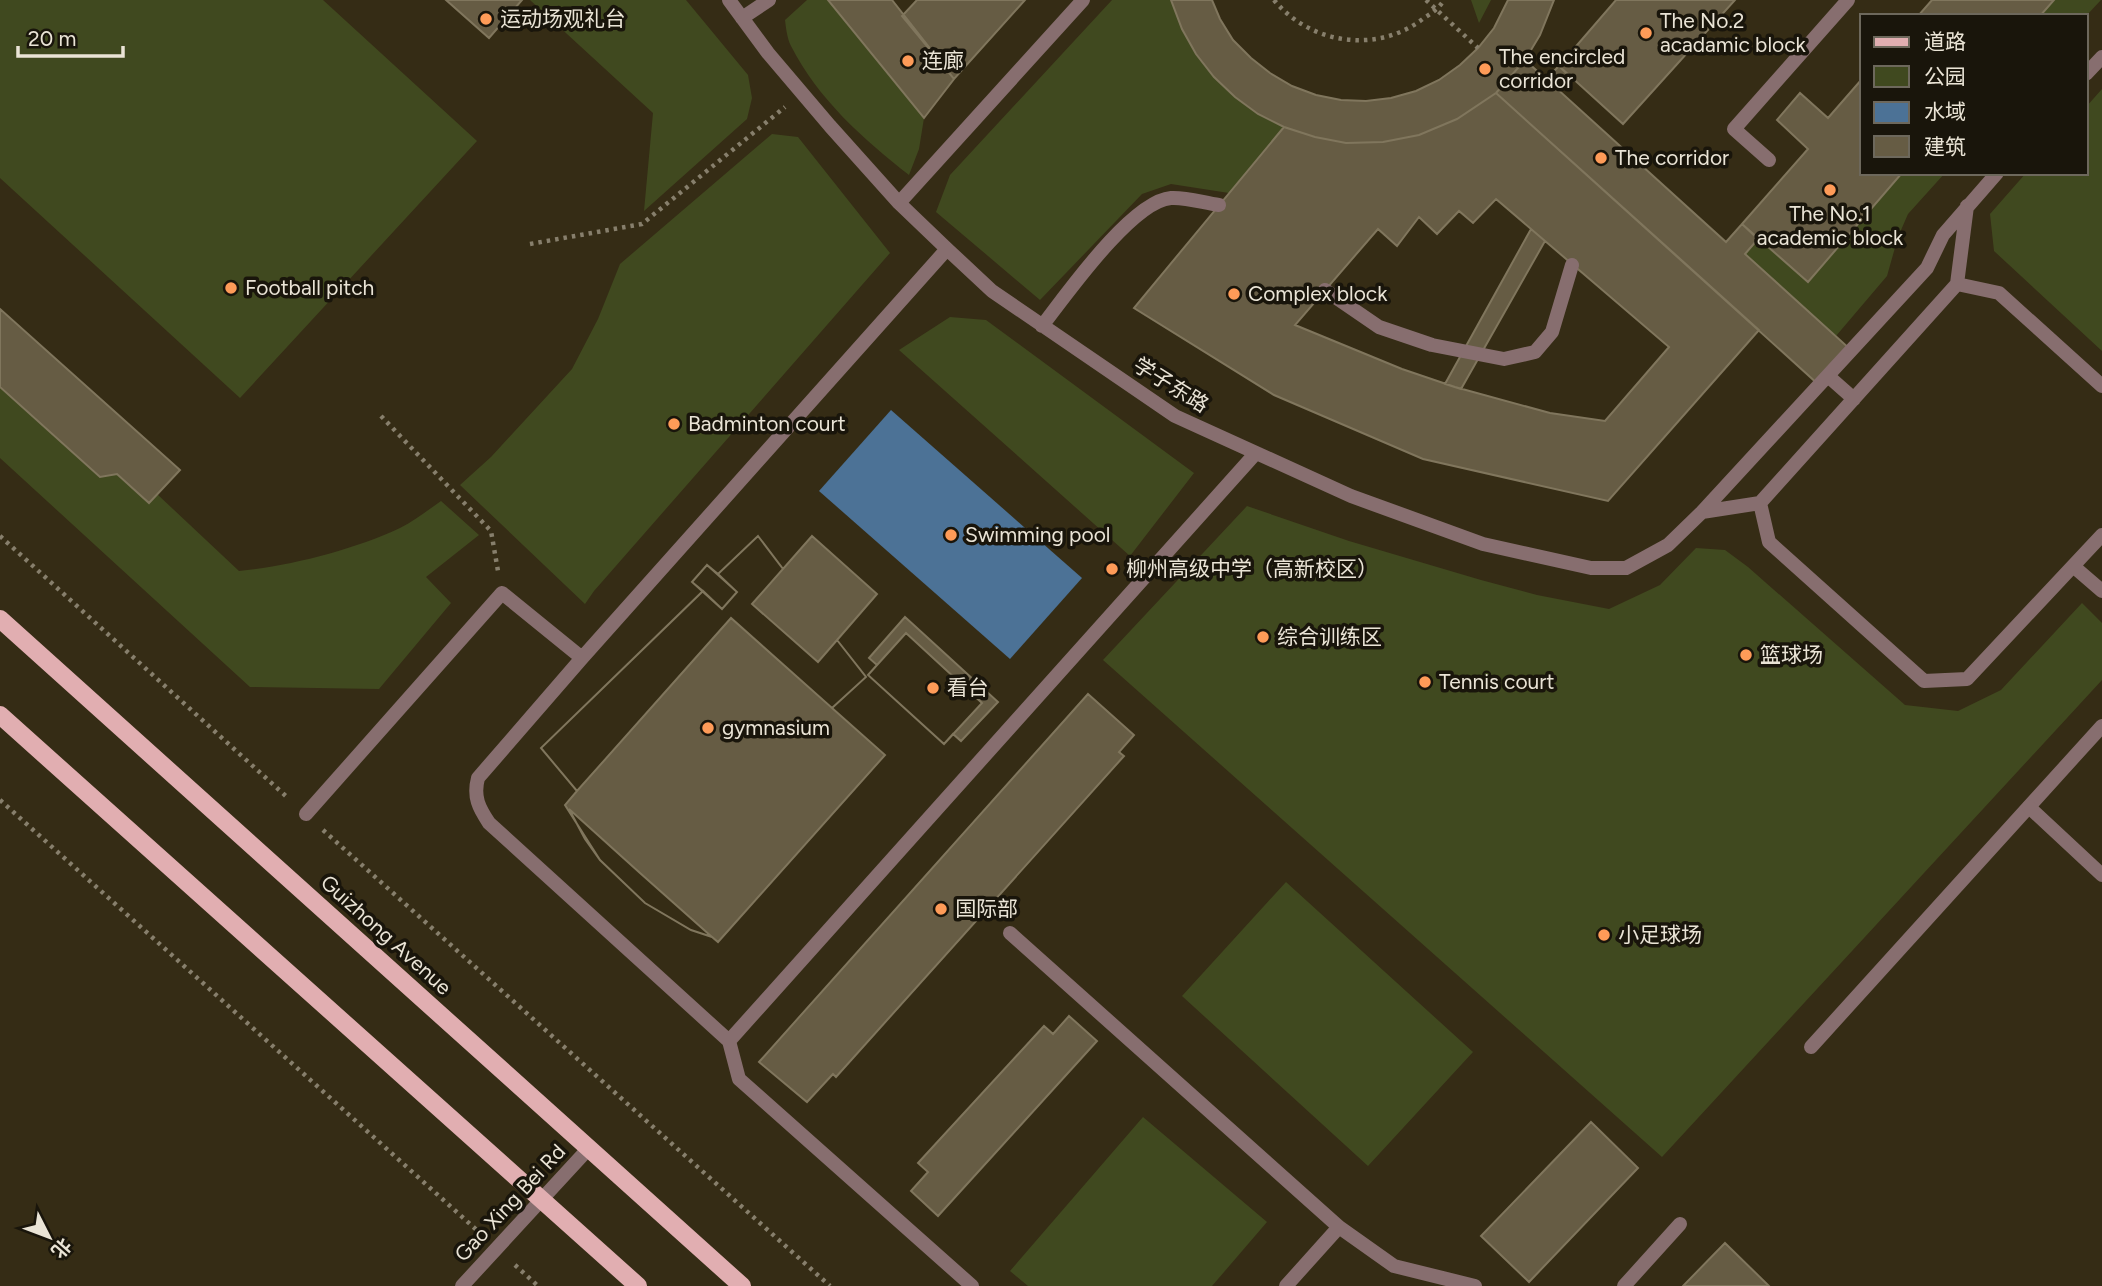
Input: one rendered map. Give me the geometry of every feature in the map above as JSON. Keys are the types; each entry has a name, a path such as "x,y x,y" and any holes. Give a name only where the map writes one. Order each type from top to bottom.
{"main road":[{"name":"Guizhong Avenue","path":"0,619 742,1286"},
{"path":"0,715 638,1286"}],"street":[{"name":"学子东路","path":"729,0 802,94 899,203 992,291 1175,416 1352,496 1483,544 1591,568 1626,568 1668,545 1702,512 1927,268 1943,235 1995,175"},
{"path":"742,18 769,0"},
{"path":"899,203 1083,0"},
{"path":"1769,160 1734,129 1848,0"},
{"path":"2088,72 2102,57"},
{"path":"1042,326 1109,244 1146,208 1170,198 1219,205"},
{"path":"1702,512 1760,503 1957,284 1967,206"},
{"path":"947,249 582,658 478,778 475,790 478,806 489,823 729,1041 739,1079 972,1286"},
{"path":"1325,290 1379,327 1432,345 1504,359 1535,352 1552,332 1572,265"},
{"path":"1957,284 1999,293 2102,386"},
{"path":"1828,376 1854,399"},
{"path":"729,1041 1255,454"},
{"path":"1760,503 1769,542 1924,681 1967,678 2102,535"},
{"path":"2073,566 2102,591"},
{"path":"306,814 502,593 582,658"},
{"path":"1811,1047 2102,726"},
{"path":"2029,807 2102,875"},
{"path":"1010,933 1339,1227 1394,1266 1475,1286"},
{"name":"Gao Xing Bei Rd","path":"462,1286 589,1148"},
{"path":"1624,1286 1680,1224"},
{"path":"1286,1286 1339,1227"}],"path":[{"path":"1274,0 1285,13 1314,32 1347,41 1381,39 1413,27 1444,0"},
{"path":"1426,0 1478,48"},
{"path":"530,244 642,224 802,94"},
{"path":"381,416 491,531 502,593"},
{"path":"0,536 830,1286"},
{"path":"0,800 538,1286"}],"green space":[{"name":"Football pitch","path":"0,0 323,0 477,141 240,398 0,178"},
{"path":"530,0 686,0 748,75 752,98 747,119 644,211 653,113"},
{"path":"807,0 828,0 924,118 919,149 909,175 843,117 802,65 790,43 785,20"},
{"path":"1112,0 1171,0 1190,42 1214,76 1245,103 1284,127 1229,193 1171,184 1142,194 1040,300 936,212 950,175"},
{"path":"1471,0 1491,0 1479,23"},
{"path":"2054,0 2101,0 2088,14 2042,14"},
{"path":"2102,89 2102,351 1994,251 1990,214 2024,175 2088,175 2088,105"},
{"path":"772,134 798,137 890,253 585,604 460,485 491,457 572,369 598,319 620,264"},
{"path":"1900,175 1943,175 1908,214 1887,276 1836,336 1745,254 1758,239 1808,282"},
{"path":"950,317 986,320 1194,473 1130,556 899,350"},
{"path":"0,387 100,477 117,474 149,503 157,494 239,571 300,561 342,550 405,525 441,501 479,535 426,577 451,603 379,689 250,687 0,458"},
{"path":"1247,506 1349,541 1481,580 1537,595 1609,609 1660,585 1696,548 1725,550 1748,567 1905,705 1958,711 2001,690 2082,603 2102,623 2102,680 1662,1157 1103,660"},
{"path":"1286,882 1473,1052 1368,1166 1182,996"},
{"path":"1143,1117 1267,1222 1212,1286 1028,1286 1010,1271"}],"water":[{"name":"Swimming pool","path":"891,410 1082,578 1010,659 819,491"}],"building":[{"name":"运动场观礼台","path":"446,0 522,0 489,38"},
{"name":"连廊","path":"828,0 892,0 954,79 924,118"},
{"path":"917,0 1025,0 954,79 902,16"},
{"name":"The encircled corridor","path":"1171,0 1212,0 1233,40 1270,73 1292,86 1316,95 1366,101 1416,91 1439,80 1478,48 1494,28 1508,0 1554,0 1540,35 1525,60 1496,93 1457,119 1419,135 1383,142 1346,143 1284,127 1258,114 1235,97 1214,77 1196,54 1182,29"},
{"name":"The No.2 acadamic block","path":"1616,0 1735,0 1623,124 1559,66"},
{"path":"1932,0 2054,0 2042,14 1920,14"},
{"name":"The corridor","path":"1525,60 1546,79 1559,66 1567,74 1555,87 1726,242 1742,224 1758,239 1745,254 1851,350 1819,385 1496,93"},
{"name":"The No.1 academic block","path":"1860,81 1860,175 1900,175 1808,282 1742,224 1808,149 1777,120 1800,93 1828,118"},
{"name":"Complex block","path":"1496,93 1759,330 1608,501 1423,459 1274,395 1134,308 1284,127 1346,143 1383,142 1419,135 1457,119","holes":["1496,199 1669,347 1605,421 1550,413 1455,387 1402,369 1295,325 1378,229 1397,246 1419,217 1437,234 1459,211 1473,223"]},
{"path":"1531,229 1545,241 1461,389 1445,384"},
{"path":"0,309 180,470 149,503 117,474 100,477 0,387"},
{"name":"gymnasium","path":"758,536 783,569 752,604 818,662 837,640 866,677 832,708 885,755 718,942 712,937 691,930 645,903 600,860 565,805 577,791 541,748 703,591 692,582 707,565 718,574"},
{"path":"758,536 783,569 752,604 818,662 837,640 866,677 832,708 731,618 577,791 541,748 703,591 722,609 737,592 718,574"},
{"path":"812,536 877,594 818,662 752,604"},
{"path":"707,565 737,592 722,609 692,582"},
{"name":"看台","path":"905,617 998,702 961,741 953,734 944,744 868,675 877,665 869,658"},
{"name":"看台","path":"906,633 982,703 944,744 868,675"},
{"name":"国际部","path":"1088,694 1134,735 1119,752 1124,756 836,1077 833,1074 807,1102 759,1062"},
{"path":"569,809 712,937 691,930 645,903 600,860"},
{"path":"1069,1016 1097,1041 938,1216 911,1191 928,1172 918,1163 1044,1026 1053,1034"},
{"path":"1591,1122 1638,1168 1529,1282 1481,1236"},
{"path":"1725,1243 1769,1286 1683,1286"}],"place":[{"name":"运动场观礼台","path":"486,19"},
{"name":"The No.2 acadamic block","path":"1646,33"},
{"name":"连廊","path":"908,61"},
{"name":"The encircled corridor","path":"1485,69"},
{"name":"The corridor","path":"1601,158"},
{"name":"The No.1 academic block","path":"1830,190"},
{"name":"Football pitch","path":"231,288"},
{"name":"Complex block","path":"1234,294"},
{"name":"Badminton court","path":"674,424"},
{"name":"Swimming pool","path":"951,535"},
{"name":"柳州高级中学（高新校区）","path":"1112,569"},
{"name":"综合训练区","path":"1263,637"},
{"name":"篮球场","path":"1746,655"},
{"name":"Tennis court","path":"1425,682"},
{"name":"看台","path":"933,688"},
{"name":"gymnasium","path":"708,728"},
{"name":"国际部","path":"941,909"},
{"name":"小足球场","path":"1604,935"}]}
